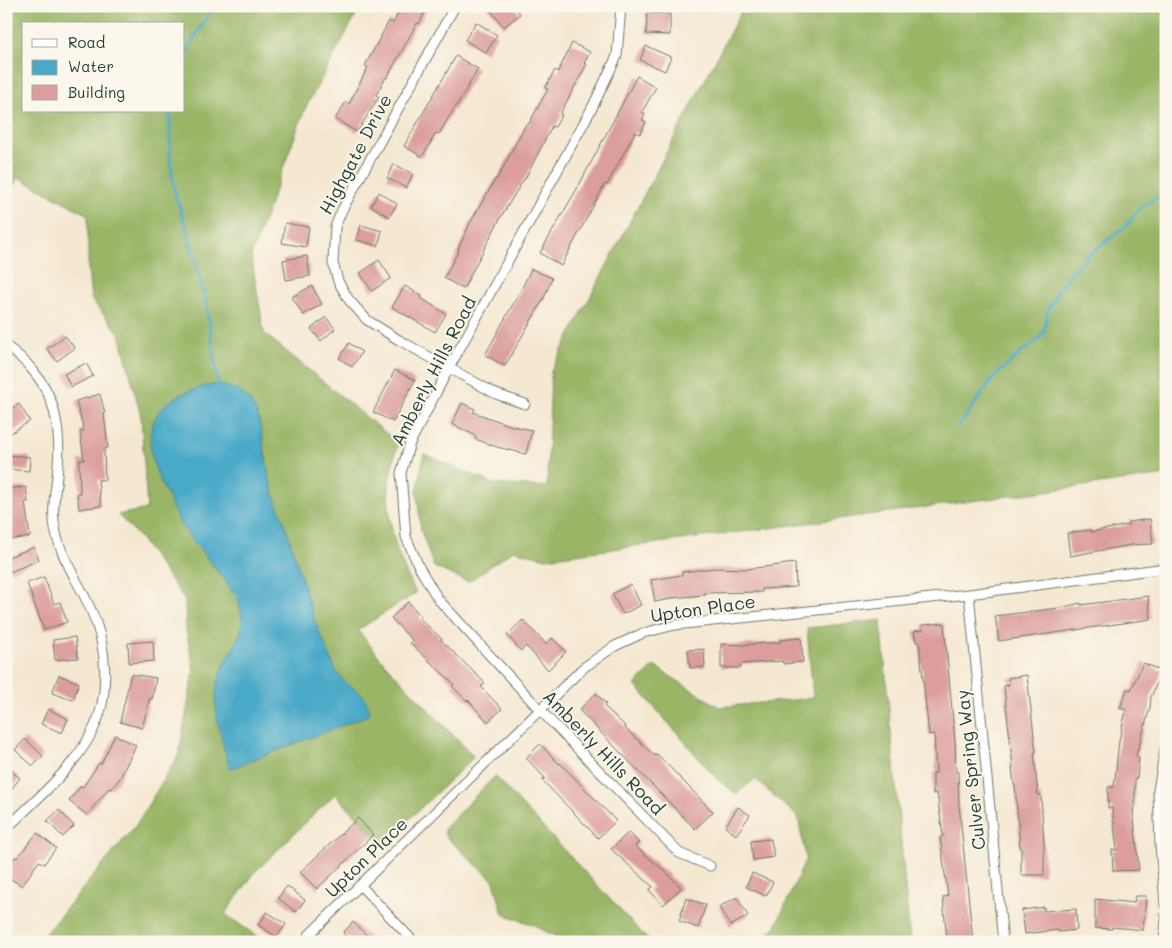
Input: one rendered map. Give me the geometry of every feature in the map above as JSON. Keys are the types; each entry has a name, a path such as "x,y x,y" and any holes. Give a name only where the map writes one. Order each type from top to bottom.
{"street":[{"name":"Highgate Drive","path":"455,6 342,210 335,227 333,263 338,281 349,300 367,320 496,394 525,404"},
{"name":"Amberly Hills Road","path":"621,6 617,56 582,125 410,443 401,473 406,537 419,567 438,599 541,711 679,853 710,866"},
{"path":"6,346 27,364 38,378 51,401 58,444 53,520 61,552 97,625 101,642 104,684 102,706 90,736 82,748 50,786 6,828"},
{"name":"Upton Place","path":"305,942 309,935 583,668 615,646 643,633 675,625 969,594 1166,568"},
{"name":"Culver Spring Way","path":"969,594 1002,942"},
{"path":"1166,743 1160,844 1166,915"},
{"path":"360,885 414,942"},
{"path":"1164,942 1166,921"}],"green space":[{"path":"6,6 361,6 305,109 251,255 264,333 398,443 391,469 389,514 399,554 416,593 358,630 384,663 474,757 383,844 335,794 255,872 225,914 265,942 38,942 136,825 179,754 194,670 186,629 185,600 140,538 118,515 147,509 141,417 120,334 91,299 88,269 88,215 18,177 6,202"},
{"path":"744,6 1166,6 1166,475 546,558 513,550 468,582 434,567 421,531 417,492 424,454 494,484 547,487 551,371"},
{"path":"881,620 910,942 759,942 776,926 806,859 798,817 755,779 736,794 718,780 635,685 654,666 719,707 813,698 807,628"},
{"path":"495,776 650,942 565,942 534,925 503,914 494,881 446,837 444,831 446,826"}],"water":[{"path":"218,384 238,390 250,401 257,413 269,476 315,622 337,673 346,683 363,695 369,709 369,714 361,718 230,769 218,724 216,701 221,671 236,643 241,629 241,611 236,594 232,592 177,517 157,473 151,454 150,436 154,421 162,408 194,389"}],"building":[{"path":"402,6 428,6 376,95 379,97 357,132 335,119 346,102 349,104 368,67 365,66 389,21 393,23"},
{"path":"487,6 514,6 520,14 504,27"},
{"path":"647,13 670,14 670,35 646,34"},
{"path":"476,22 497,35 486,53 465,40"},
{"path":"572,43 590,52 584,63 587,64 560,114 562,115 555,127 552,126 525,179 502,215 463,289 444,278 459,250 470,223 497,179 526,124 528,125 548,89 545,88 555,70 558,72"},
{"path":"646,46 671,57 665,71 640,60"},
{"path":"456,56 478,69 439,134 436,133 422,157 404,146"},
{"path":"637,76 656,87 642,112 645,114 642,120 646,122 640,134 635,132 561,266 540,253 579,185"},
{"path":"394,164 413,174 406,188 387,178"},
{"path":"379,192 397,204 389,217 371,206"},
{"path":"285,223 309,227 306,247 282,243"},
{"path":"361,225 382,231 378,246 357,240"},
{"path":"307,256 310,276 286,280 283,260"},
{"path":"379,260 391,278 372,291 360,273"},
{"path":"531,269 552,278 544,298 505,366 485,355"},
{"path":"312,286 322,304 303,315 292,297"},
{"path":"405,286 446,314 435,332 392,307"},
{"path":"326,317 335,329 321,341 311,329"},
{"path":"65,336 75,348 57,361 47,349"},
{"path":"349,343 362,352 352,367 339,358"},
{"path":"86,363 93,376 71,387 64,374"},
{"path":"395,370 415,380 393,422 373,412"},
{"path":"100,394 105,414 108,448 104,449 105,480 98,480 101,506 79,509 77,493 80,493 79,460 84,460 80,431 84,431 76,401"},
{"path":"462,403 475,409 473,412 512,426 532,430 526,454 475,439 476,436 452,424"},
{"path":"19,404 30,421 11,433 6,425 6,412"},
{"path":"6,455 30,457 29,471 6,469"},
{"path":"26,487 28,502 25,502 30,537 8,540 6,489"},
{"path":"1150,519 1153,544 1131,545 1070,556 1067,533 1091,530 1091,532 1128,525 1128,522"},
{"path":"34,547 39,560 10,572 6,558"},
{"path":"795,563 796,587 762,589 762,592 704,593 705,595 671,598 655,602 651,580 682,575 682,572 714,568 747,569"},
{"path":"44,577 54,604 60,602 67,622 44,630 27,583"},
{"path":"631,584 641,605 623,614 612,594"},
{"path":"1148,596 1151,619 999,641 995,616 1059,608 1081,603 1081,605"},
{"path":"408,602 421,616 419,618 485,683 481,687 502,709 488,722 452,686 454,684 410,643 413,641 391,618"},
{"path":"523,620 546,644 552,638 566,652 548,670 526,646 521,651 507,635"},
{"path":"944,623 956,772 958,772 959,805 973,942 947,942 943,897 948,896 940,837 943,836 937,793 933,794 933,773 936,773 934,734 929,735 919,642 916,642 914,631 923,630 922,625"},
{"path":"75,637 78,658 55,660 53,640"},
{"path":"801,638 803,662 783,664 783,661 741,664 741,668 721,668 721,644 741,645 781,642 780,640"},
{"path":"153,641 154,661 129,663 128,643"},
{"path":"704,649 705,667 690,668 688,650"},
{"path":"1143,663 1162,671 1151,697 1150,708 1136,756 1139,757 1137,778 1135,778 1135,808 1133,808 1139,870 1113,871 1112,850 1117,850 1112,808 1108,808 1108,787 1114,787 1119,741 1126,710 1120,708 1127,689 1131,690"},
{"path":"131,674 156,678 152,699 150,698 142,728 120,722"},
{"path":"59,675 79,683 73,700 52,693"},
{"path":"1027,675 1036,753 1034,753 1038,795 1041,795 1044,875 1021,875 1021,848 1004,686 1009,685 1008,678"},
{"path":"596,693 606,704 604,706 625,728 655,756 657,754 713,812 695,829 579,710"},
{"path":"48,709 68,719 62,733 41,724"},
{"path":"115,735 136,745 120,778 112,789 109,788 87,815 69,801 81,786 83,787 99,763 101,764"},
{"path":"25,739 43,756 33,766 15,750"},
{"path":"540,744 616,821 598,838 542,780 545,778 526,758"},
{"path":"6,767 20,778 6,796"},
{"path":"738,807 750,815 736,835 725,827"},
{"path":"59,810 74,826 63,837 47,821"},
{"path":"358,818 373,835 317,889 300,872"},
{"path":"629,832 639,843 635,846 667,873 681,888 663,905 649,890 653,887 611,849"},
{"path":"37,833 56,848 44,864 39,861 22,886 6,876 6,870"},
{"path":"771,839 774,857 753,860 751,841"},
{"path":"752,873 773,882 766,896 746,887"},
{"path":"287,886 305,900 296,912 278,898"},
{"path":"1135,896 1146,896 1143,930 1112,927 1112,929 1095,928 1095,899 1134,903"},
{"path":"737,897 748,916 730,926 719,907"},
{"path":"686,898 706,905 698,928 679,921"},
{"path":"1044,907 1044,911 1076,909 1077,930 1025,934 1022,910"},
{"path":"267,912 286,924 277,937 258,925"},
{"path":"353,922 374,942 352,942 343,933"}],"waterway":[{"path":"185,58 191,43 214,6"},
{"path":"171,112 170,160 175,193 190,240 207,307 218,384"},
{"path":"958,427 994,377 1037,341 1044,332 1047,312 1070,273 1087,256 1126,226 1142,206 1166,193"}]}
